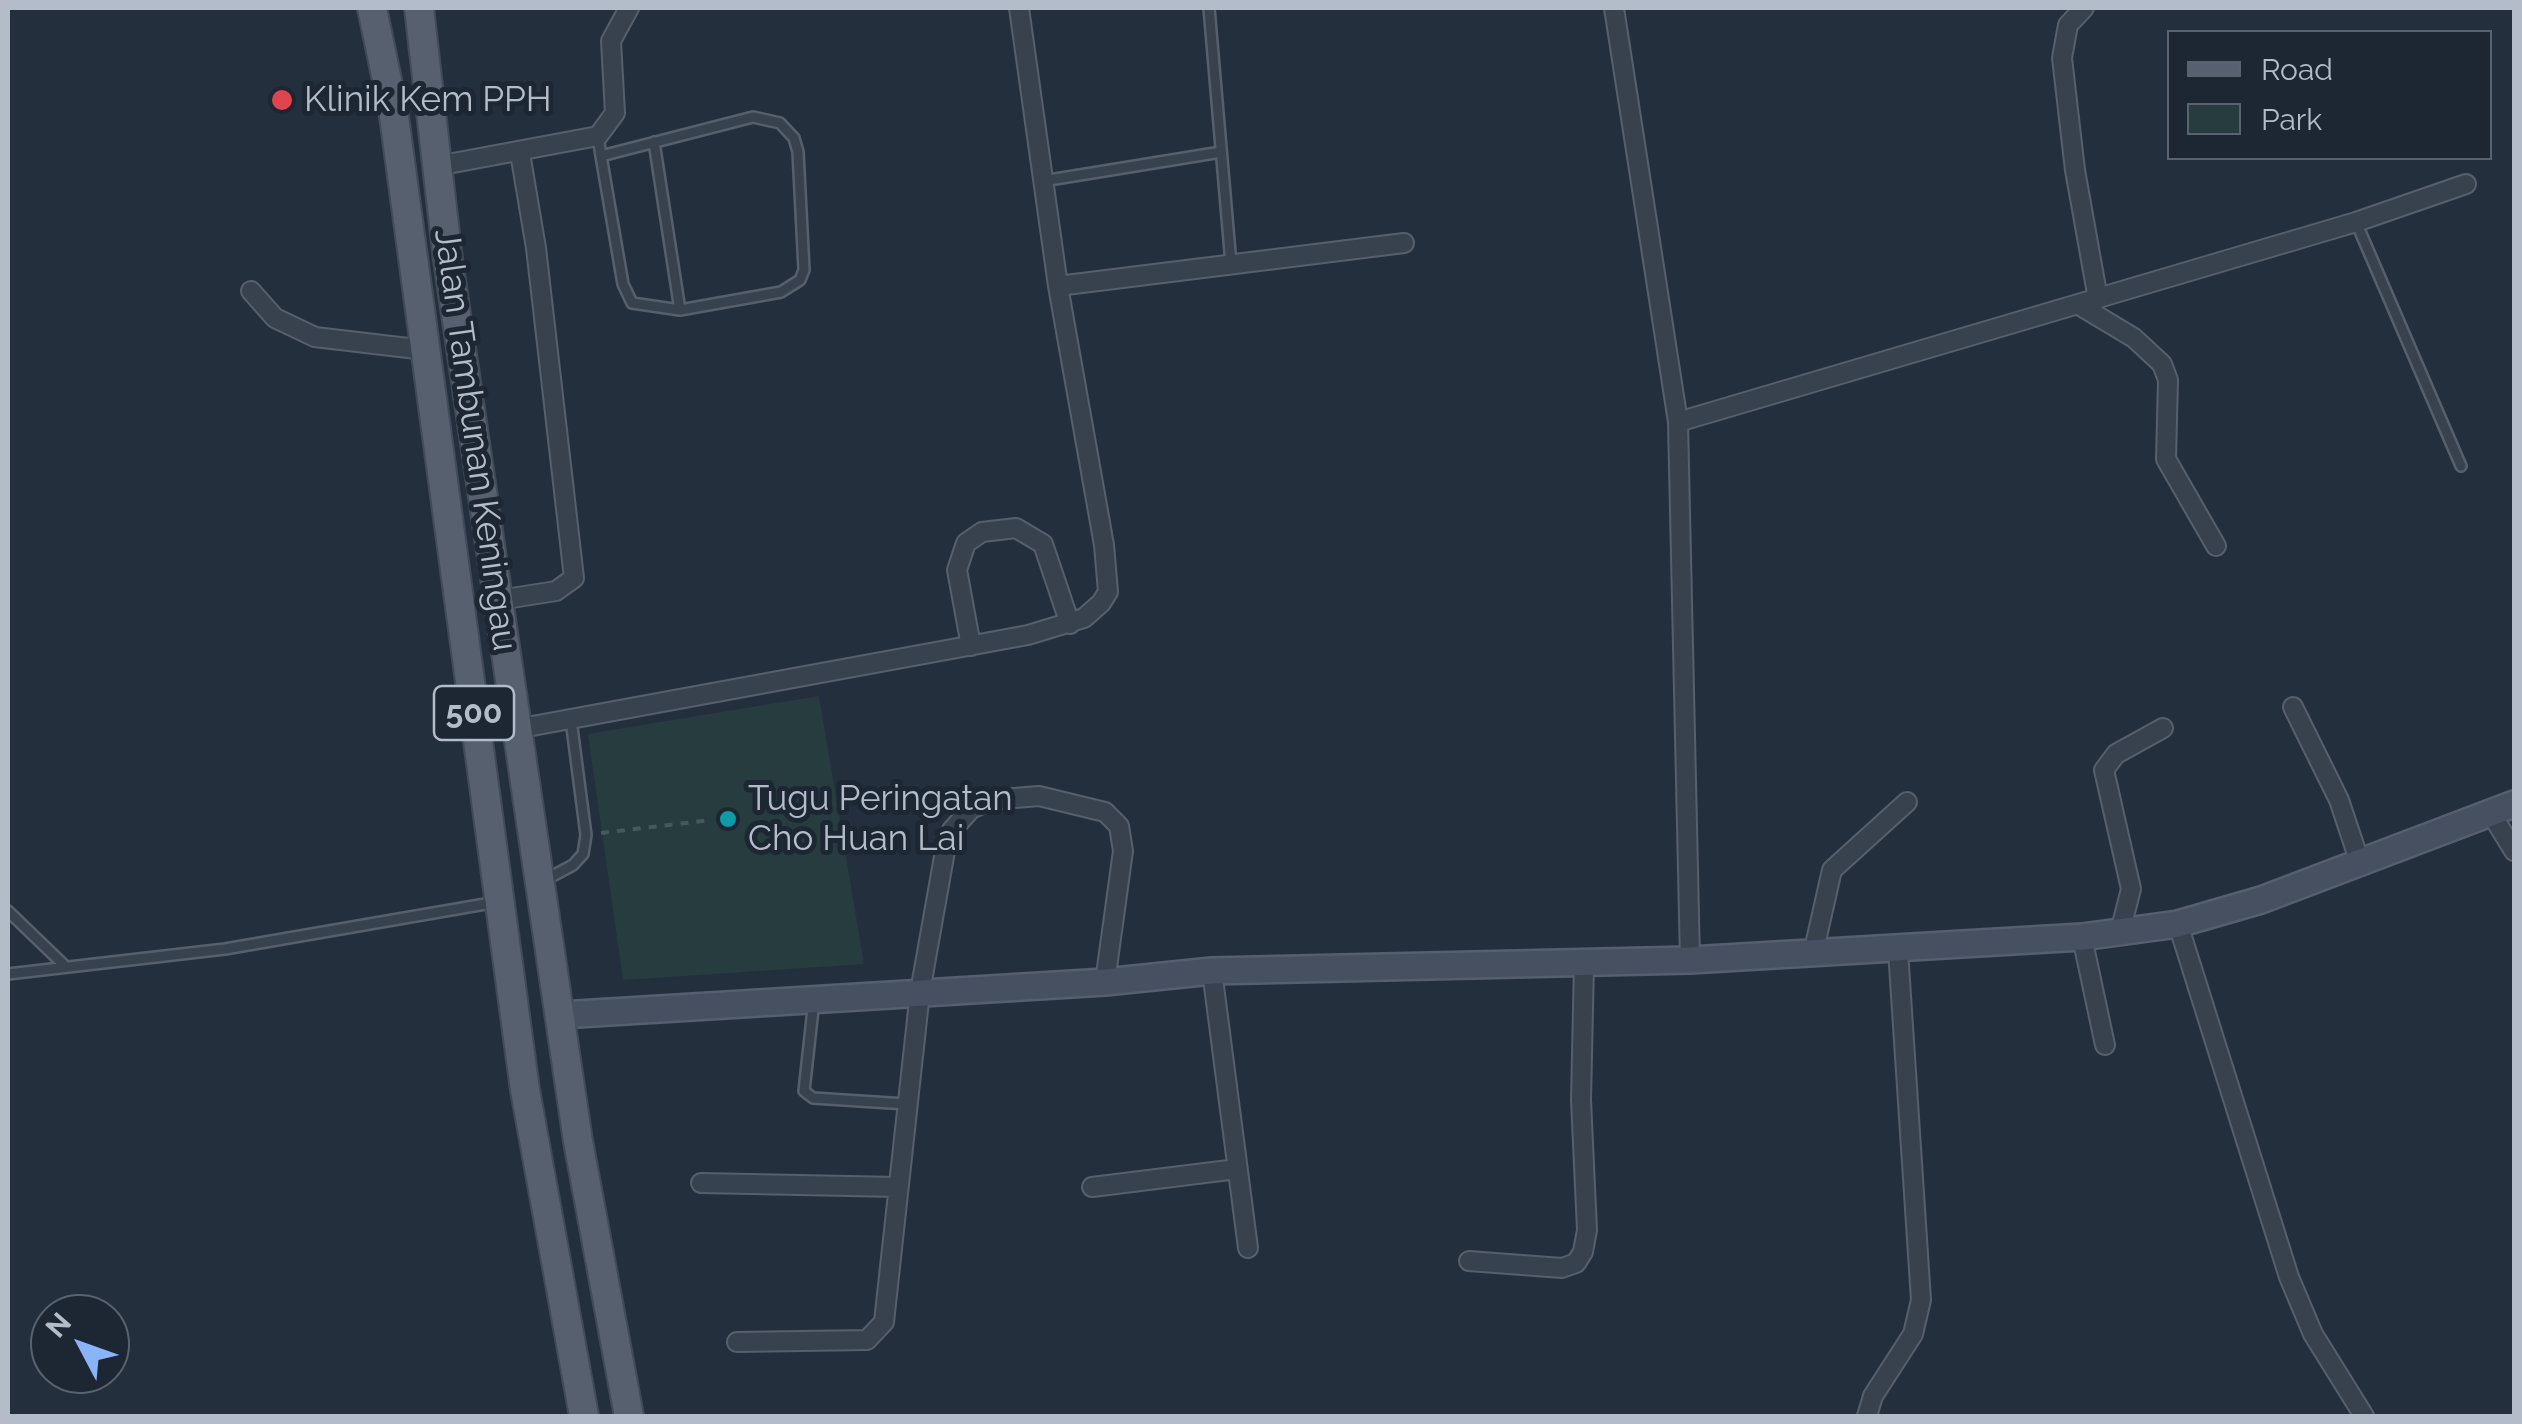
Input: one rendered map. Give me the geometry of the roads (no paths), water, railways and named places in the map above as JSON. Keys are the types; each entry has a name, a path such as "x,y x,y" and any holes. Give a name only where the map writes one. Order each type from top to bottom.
{"main road":[{"name":"Jalan Tambunan Keningau","path":"372,8 393,109 524,1090 584,1416"},
{"name":"Jalan Tambunan Keningau","path":"419,8 516,729 578,1141 629,1416"}],"street":[{"path":"438,166 600,146 615,113 610,41 629,8"},
{"path":"516,729 1070,624 1094,612 1108,592 1058,286 1019,8"},
{"path":"1614,8 1678,422 1690,960"},
{"path":"2084,8 2068,24 2062,58 2098,299"},
{"path":"499,600 556,591 574,578 536,248 520,153"},
{"path":"1678,422 2356,222 2466,184"},
{"path":"1058,286 1404,243"},
{"path":"251,290 275,318 315,337 425,350"},
{"path":"2079,305 2134,338 2162,364 2168,380 2166,459 2216,546"},
{"path":"970,646 957,570 966,543 982,532 1016,528 1028,531 1044,544 1070,624"},
{"path":"2293,707 2339,800 2360,866"},
{"path":"2120,932 2131,889 2104,770 2116,754 2164,728"},
{"path":"738,1342 867,1340 879,1332 920,992 952,830 971,809 1016,796 1089,806 1105,812 1119,826 1123,851 1105,982"},
{"path":"1813,954 1832,870 1908,802"},
{"path":"561,1016 1105,982 1212,970 1690,960 2082,937 2178,924 2360,866 2503,810 2514,851"},
{"path":"2178,924 2289,1277 2312,1334 2364,1416"},
{"path":"2082,937 2104,1045"},
{"path":"1867,1416 1873,1396 1913,1334 1921,1300 1898,950"},
{"path":"1469,1261 1562,1268 1576,1263 1583,1252 1587,1230 1581,1100 1584,962"},
{"path":"1212,970 1248,1248"},
{"path":"1092,1187 1237,1169"},
{"path":"701,1183 897,1187"}],"lane":[{"path":"1209,8 1231,266"},
{"path":"768,118 787,130 798,152 804,270 800,280 780,292 680,310 640,307 626,294 600,146 654,142 768,118"},
{"path":"654,142 680,310"},
{"path":"1044,181 1221,152"},
{"path":"2356,222 2461,466"},
{"path":"540,882 573,865 583,854 586,835 571,720"},
{"path":"8,974 63,964 225,948 500,902"},
{"path":"8,911 63,964"},
{"path":"815,998 804,1092 823,1100 906,1104"}],"place":[{"name":"Klinik Kem PPH","path":"282,100"},
{"name":"Tugu Peringatan Cho Huan Lai","path":"728,819"}]}
